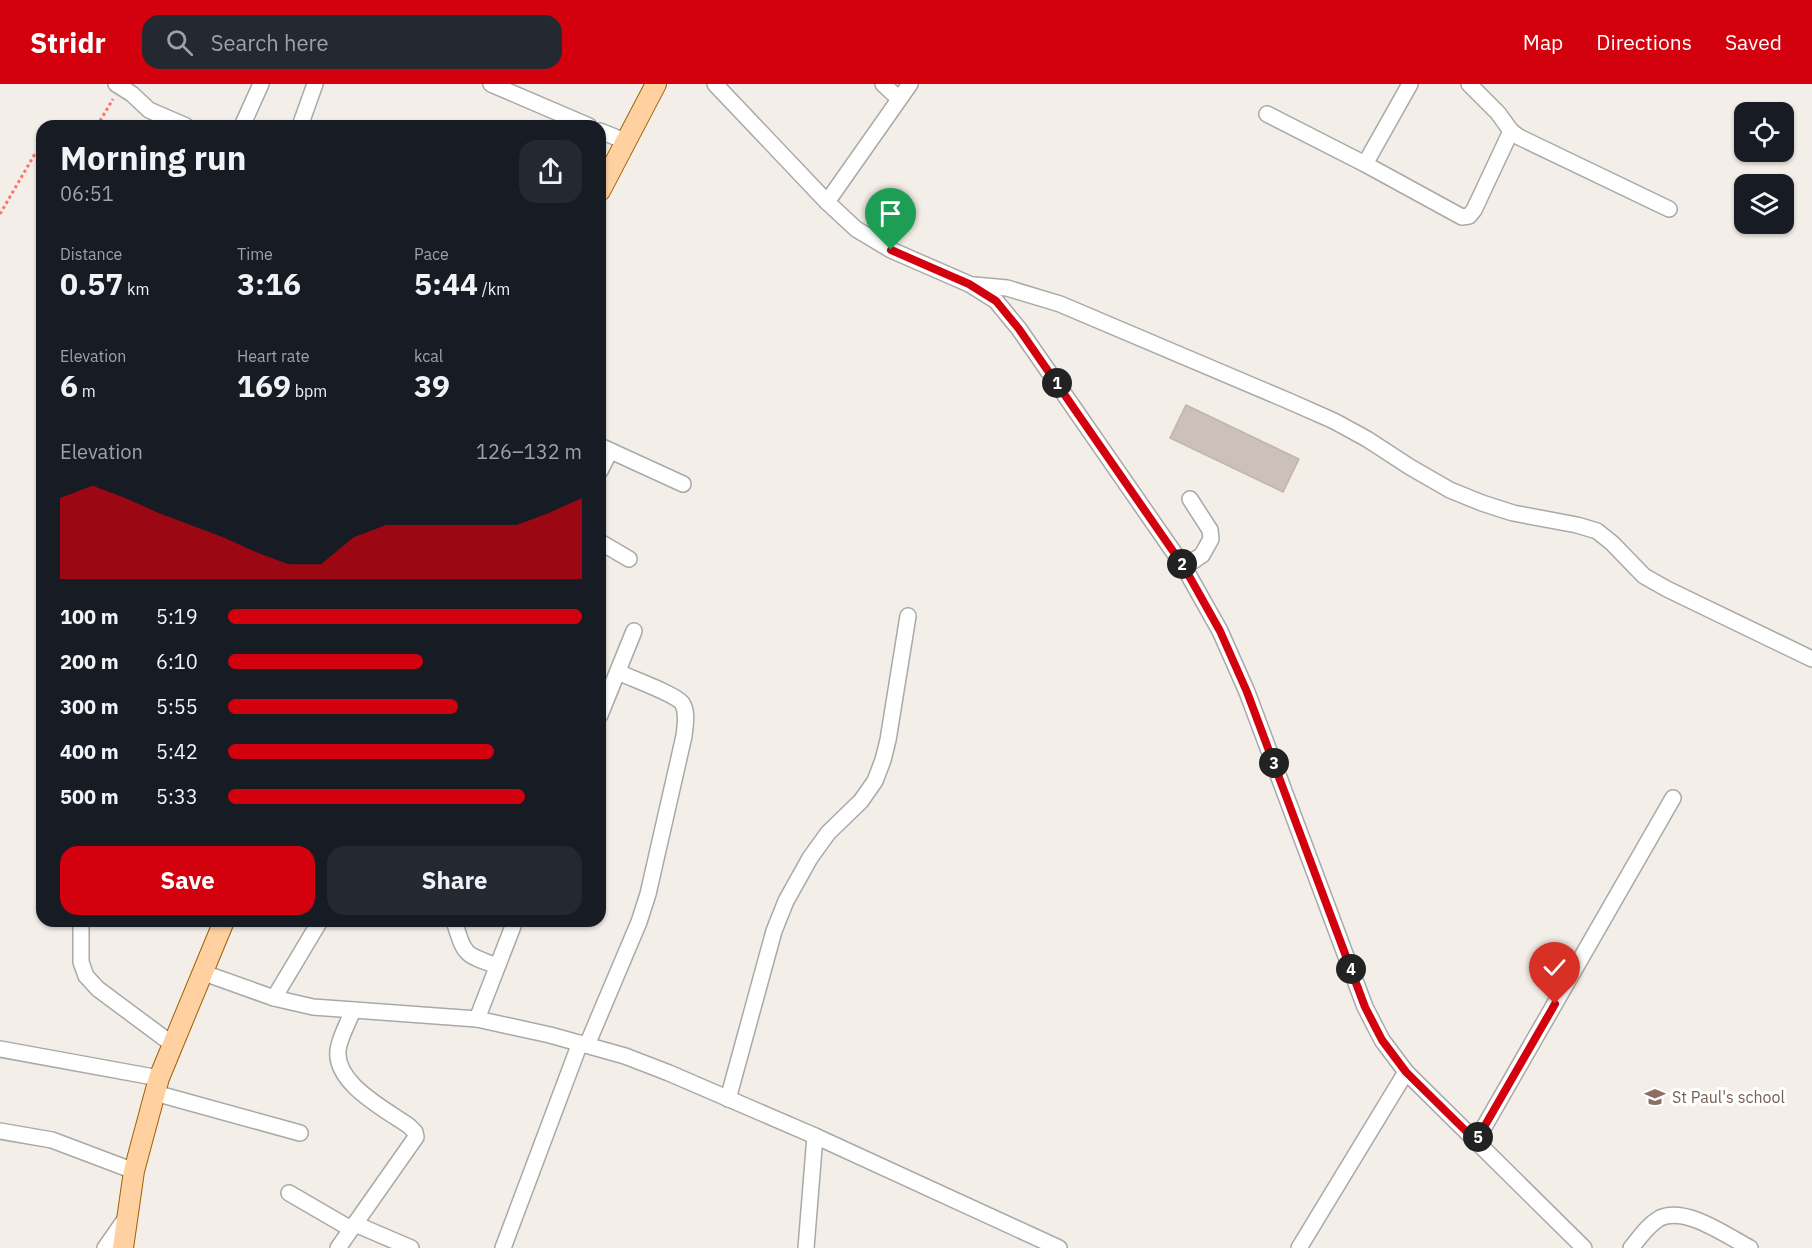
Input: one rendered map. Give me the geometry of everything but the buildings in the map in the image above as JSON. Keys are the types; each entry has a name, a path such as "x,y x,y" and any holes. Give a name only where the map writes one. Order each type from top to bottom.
{"main road":[{"path":"606,179 656,84"},
{"path":"123,1248 134,1171 157,1085 222,927"}],"street":[{"path":"245,120 261,84"},
{"path":"302,120 315,84"},
{"path":"490,84 575,120"},
{"path":"715,84 827,202 856,229 891,250 969,284 996,301 1019,329 1184,567 1220,631 1247,692 1365,1007 1382,1040 1406,1072 1584,1248"},
{"path":"883,84 899,99"},
{"path":"827,202 910,84"},
{"path":"1365,164 1410,84"},
{"path":"1469,84 1491,105 1510,131 1534,145 1669,209"},
{"path":"127,87 149,110 172,120"},
{"path":"1267,114 1462,217 1469,216 1474,210 1510,131"},
{"path":"606,133 625,141"},
{"path":"969,284 1007,288 1091,316 1334,421 1450,490 1482,503 1514,513 1597,531 1644,576 1659,585 1812,659"},
{"path":"606,449 683,484"},
{"path":"1184,567 1202,555 1211,539 1210,530 1190,499"},
{"path":"606,545 630,559"},
{"path":"728,1099 774,931 786,902 810,858 828,833 861,801 875,781 883,760 908,616"},
{"path":"606,701 634,631"},
{"path":"503,1248 583,1044 648,894 684,736 685,710 677,699 618,672"},
{"path":"1476,1141 1673,798"},
{"path":"81,927 81,962 86,976 98,989 172,1044"},
{"path":"274,998 316,927"},
{"path":"456,927 462,947 468,954 497,966"},
{"path":"477,1019 513,927"},
{"path":"204,973 274,998 313,1007 477,1019 583,1044 647,1065 815,1136 1059,1248"},
{"path":"338,1248 416,1137 415,1132 409,1126 354,1087 344,1075 339,1064 339,1046 353,1010"},
{"path":"0,1049 157,1085 300,1133"},
{"path":"1299,1248 1406,1072"},
{"path":"0,1131 52,1140 134,1171"},
{"path":"806,1248 815,1136"},
{"path":"289,1193 353,1227 411,1248"},
{"path":"1631,1248 1647,1228 1661,1218 1677,1214 1694,1219 1750,1248"},
{"path":"105,1248 127,1216"}],"path":[{"path":"102,120 127,87"},
{"path":"0,214 36,152"}],"place":[{"name":"St Paul's school","path":"1655,1097"}],"route":[{"path":"891,250 969,284 996,301 1019,329 1184,567 1220,631 1247,692 1365,1007 1382,1040 1406,1072 1476,1141 1555,1004"}]}
